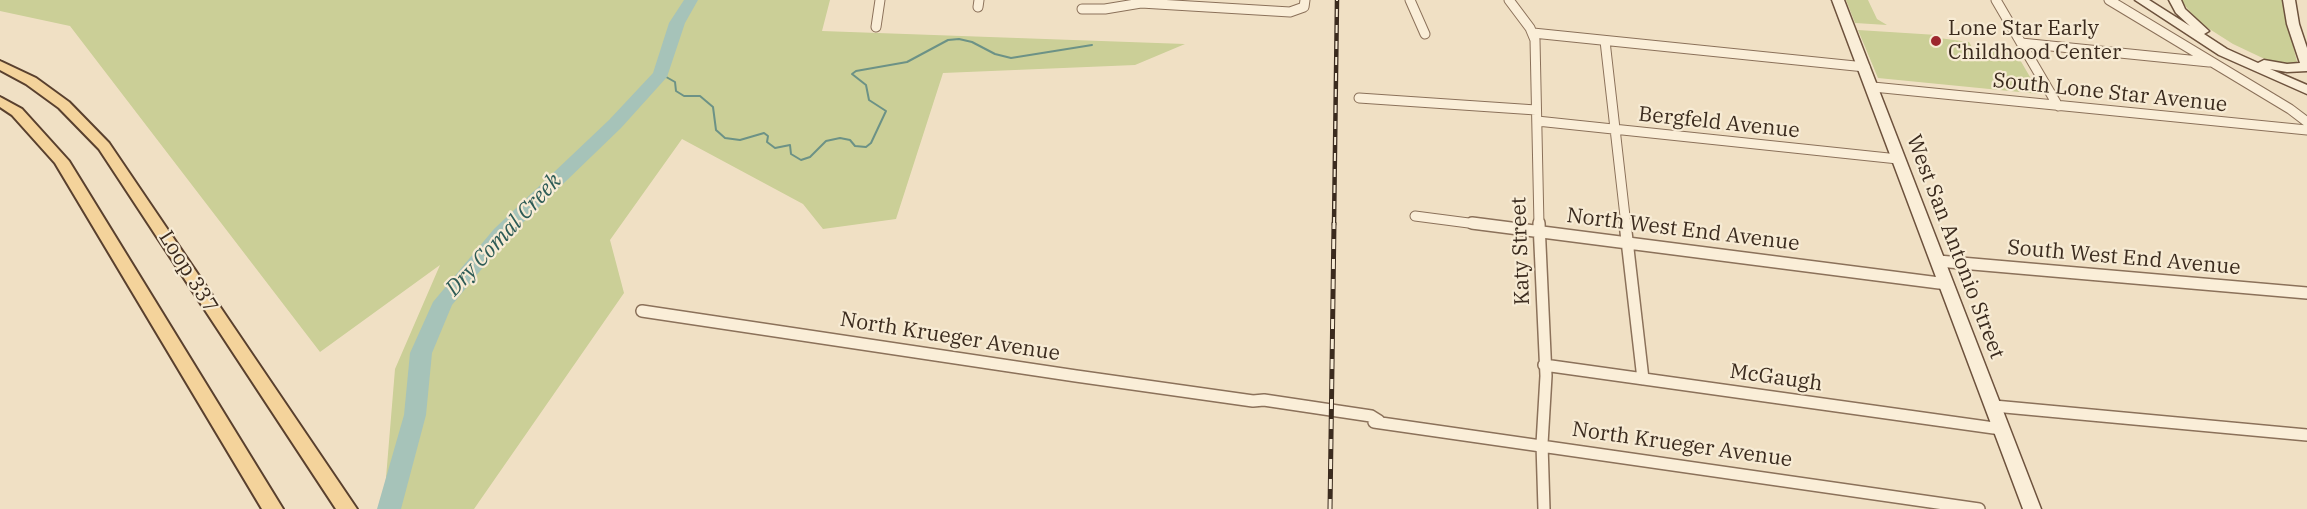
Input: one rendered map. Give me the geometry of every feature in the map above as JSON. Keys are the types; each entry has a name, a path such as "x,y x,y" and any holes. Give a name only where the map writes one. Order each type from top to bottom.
{"main road":[{"name":"Loop 337","path":"1,66 31,81 64,105 104,146 347,509"},
{"path":"0,101 17,112 61,161 273,509"}],"street":[{"path":"876,27 880,0"},
{"path":"1081,9 1105,9 1141,3 1286,12 1298,11 1304,7 1305,0"},
{"path":"1410,0 1425,34"},
{"path":"1509,0 1533,33 1865,67"},
{"name":"West San Antonio Street","path":"1838,0 2032,509"},
{"path":"1996,0 2058,106"},
{"path":"2109,0 2307,122"},
{"path":"2141,0 2223,52 2307,90"},
{"path":"2157,0 2203,31 2264,64 2307,82"},
{"path":"2175,0 2180,11 2203,31"},
{"path":"2264,64 2287,68 2306,63 2293,24 2289,0"},
{"name":"Katy Street","path":"1533,33 1545,365 1542,444 1544,509"},
{"path":"1605,41 1643,379"},
{"path":"2021,43 2212,63"},
{"name":"South Lone Star Avenue","path":"1873,87 2307,130"},
{"name":"Bergfeld Avenue","path":"1359,99 1537,116 1615,131 1898,159"},
{"name":"North West End Avenue","path":"1414,216 1947,284"},
{"name":"South West End Avenue","path":"1938,261 2307,293"},
{"name":"North Krueger Avenue","path":"642,311 1253,401 1264,405 1370,422 1379,421 1542,444 1979,509"},
{"name":"McGaugh","path":"1545,365 2001,429"},
{"path":"1994,406 2307,435"}],"green space":[{"path":"0,0 830,0 822,31 1185,44 1135,65 943,73 896,219 823,229 803,204 682,139 610,240 624,293 474,509 399,509 385,490 395,369 440,265 320,352 70,26 0,11"},
{"path":"1846,0 1868,0 1877,19 1887,25 1855,23"},
{"path":"2180,0 2282,0 2297,62 2289,66 2271,62 2233,44 2200,23"},
{"path":"1858,30 1937,35 1939,38 1969,42 1973,49 2016,53 2040,94 1878,78"}],"waterway":[{"name":"Dry Comal Creek","path":"389,509 415,415 421,353 443,302 501,233 615,124 661,74 677,23 691,0"},
{"path":"661,74 675,82 676,91 684,96 700,96 713,107 716,130 725,138 740,140 764,133 768,136 767,142 775,148 790,145 791,154 801,160 810,157 826,141 840,138 850,140 855,146 866,147 871,143 886,111 869,100 866,85 852,74 856,71 907,62 948,40 959,39 972,42 995,54 1011,58 1092,45"}],"railway":[{"path":"1334,225 1337,0"},
{"path":"1330,509 1334,223"}],"place":[{"name":"Lone Star Early Childhood Center","path":"1936,41"}]}
